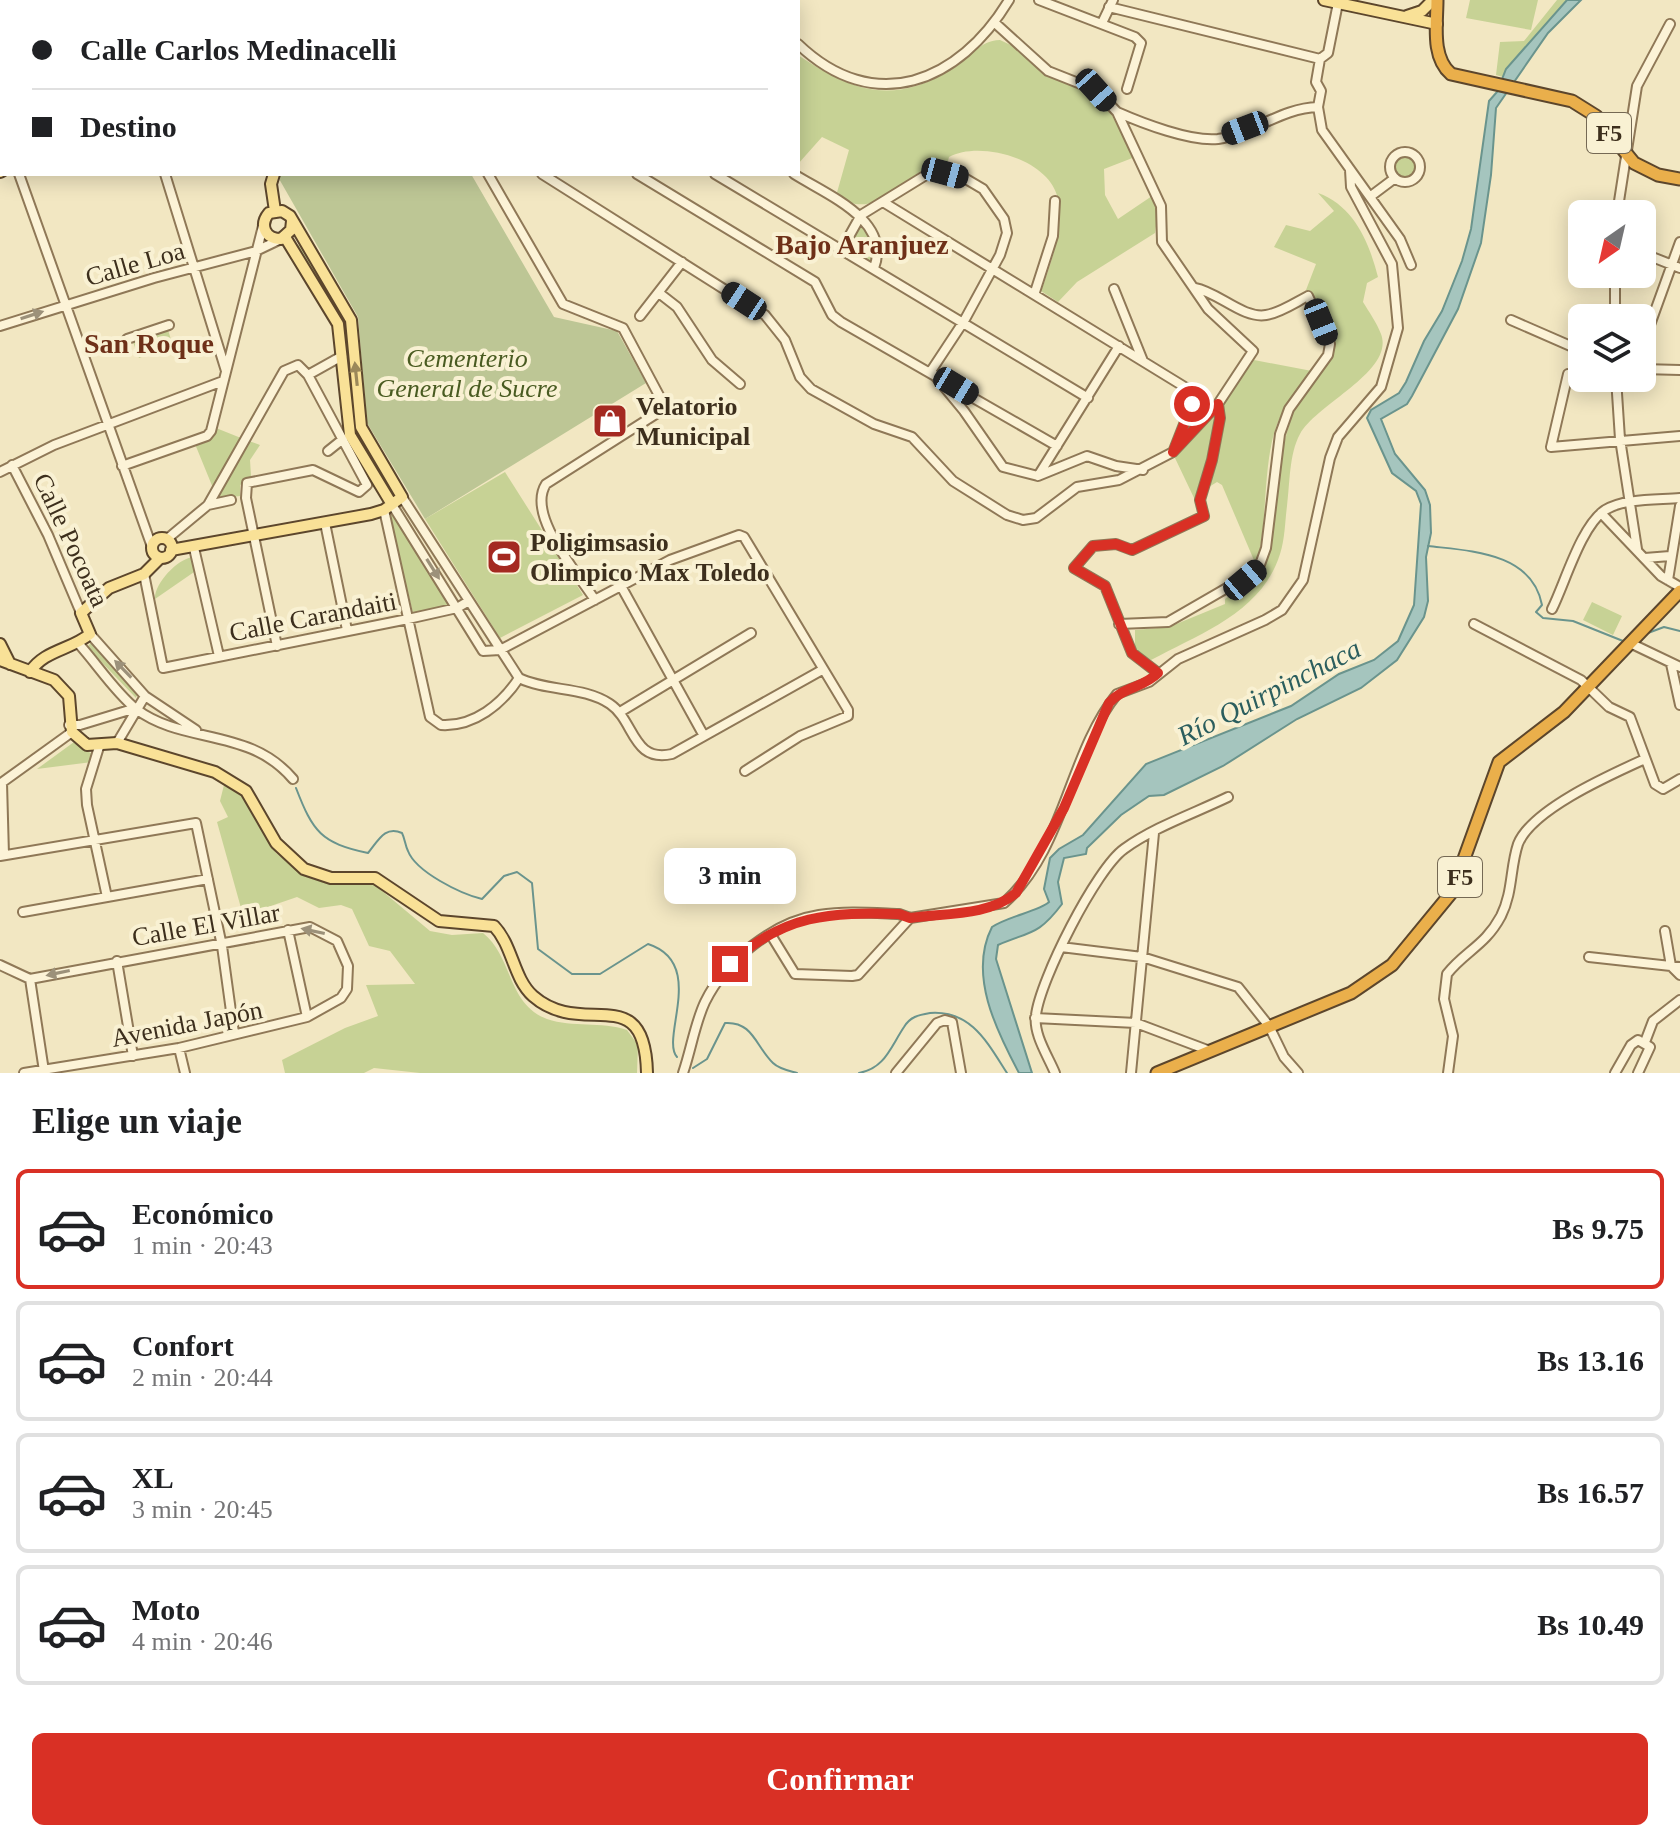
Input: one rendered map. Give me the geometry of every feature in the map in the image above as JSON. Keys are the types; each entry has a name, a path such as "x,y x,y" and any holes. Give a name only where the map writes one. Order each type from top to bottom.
{"highway":[{"name":"F5","path":"1435,0 1438,48 1444,68 1461,78 1586,107 1624,154 1646,171 1680,179"},
{"name":"F5","path":"1157,1073 1351,993 1392,965 1452,892 1499,762 1590,688 1680,589"}],"main road":[{"path":"1324,0 1437,24"},
{"path":"1406,17 1422,11 1435,0"},
{"path":"273,176 271,184 275,211"},
{"path":"160,558 152,547 157,539 169,545 194,548 325,523 388,506 402,497 361,427 351,320 292,221 286,213 275,211 266,217 264,226 267,235 283,238 338,324 346,438 388,506"},
{"path":"283,238 291,230 292,221"},
{"path":"81,613 109,588 144,574 169,545"},
{"name":"Calle Pocoata","path":"81,613 90,634"},
{"path":"30,672 40,659 78,643 90,634"},
{"path":"0,644 5,662 54,680 69,696 71,728 87,745 99,747 117,743 215,772 246,791 276,843 304,869 331,878 375,878 439,921 494,926 506,941 521,980 541,1002 567,1014 615,1014 633,1021 645,1043 647,1073"}],"street":[{"path":"800,46 844,79 884,86 914,79 951,63 995,23 1009,0"},
{"path":"1039,0 1102,23 1141,43 1127,89"},
{"path":"1338,3 1328,53 1320,59 1316,82 1321,91 1318,107 1322,130 1400,239 1411,265"},
{"path":"1102,23 1111,4 1320,59"},
{"path":"545,176 765,315 785,340 800,377 811,389 874,424 912,437 953,481 1007,515 1023,520 1036,518 1077,487 1119,480 1173,452 1218,404 1253,351 1208,309 1162,242 1161,206 1117,112 1096,90 1048,71 995,23"},
{"path":"1619,200 1624,154 1640,76 1670,24"},
{"path":"1117,112 1155,128 1218,139 1299,108 1318,107"},
{"path":"683,1073 704,1003 721,976 745,950 771,935 814,915 899,914 910,918 985,909 1004,903 1016,893 1064,808 1109,703 1117,694 1149,682 1178,659 1282,610 1303,580 1319,501 1338,437 1381,387 1398,328 1392,264 1351,187 1350,170"},
{"path":"842,249 861,215 926,175 945,173 966,179 983,189 1004,219 1007,233 964,321 931,371"},
{"path":"20,176 152,547"},
{"path":"166,176 226,371"},
{"path":"489,176 563,304 623,328 662,401 656,414 546,484 541,491 542,518 595,600"},
{"path":"640,176 815,282 832,315 1057,446"},
{"path":"718,176 1088,398"},
{"path":"797,176 861,215 880,254 874,268"},
{"path":"1371,196 1395,178"},
{"path":"1035,292 1053,236 1055,201"},
{"path":"883,202 1035,292 1188,389 1192,396 1173,452"},
{"path":"122,466 207,436 264,226"},
{"name":"Calle Loa","path":"0,326 256,251 283,238"},
{"path":"1656,314 1676,266 1680,242"},
{"path":"1656,258 1676,266"},
{"path":"640,316 682,262"},
{"path":"1119,624 1168,622 1258,570 1266,548 1280,434 1289,409 1328,355 1330,344 1308,296 1266,315 1251,314 1211,291 1195,288"},
{"path":"1114,289 1143,361"},
{"path":"659,293 677,307 712,360 740,384"},
{"path":"1511,320 1568,345"},
{"path":"127,339 169,325"},
{"path":"1038,476 1119,346"},
{"path":"308,375 342,356"},
{"path":"169,545 208,505 284,371 298,365 308,375 346,438 367,485 359,492 313,470 247,483 246,498 277,646"},
{"path":"1656,369 1680,370"},
{"path":"931,371 1003,467 1038,476 1087,456 1116,466 1143,470"},
{"path":"1568,374 1551,447 1680,436"},
{"path":"0,472 108,425 223,381"},
{"path":"1617,392 1620,439 1637,549"},
{"path":"1158,673 1132,653 1105,586 1078,574 1074,568 1076,561 1093,546 1103,543 1132,550 1200,521 1205,512 1200,500 1220,418 1218,404"},
{"path":"328,451 361,427"},
{"name":"Calle Pocoata","path":"12,465 48,535 81,613"},
{"path":"402,497 519,678 534,685 597,697 620,712 639,747 650,755 672,754 822,670"},
{"path":"1552,609 1583,536 1601,513 1631,503 1680,498"},
{"path":"208,505 231,500"},
{"path":"388,506 483,651 500,650 670,560 739,535 744,537 848,710 848,716 800,736 745,771"},
{"path":"388,506 408,619 430,717 441,725 462,724 496,706 519,678"},
{"path":"1668,580 1680,506"},
{"path":"1601,513 1680,589"},
{"path":"325,523 347,630"},
{"path":"194,548 219,656"},
{"path":"1645,558 1670,556"},
{"name":"Calle Carandaiti","path":"144,574 163,668 408,619 457,608 469,601"},
{"path":"621,586 704,736"},
{"path":"1474,624 1590,688 1609,707 1630,717 1655,784 1663,789 1680,779"},
{"path":"620,712 751,633"},
{"path":"90,634 145,696 203,734"},
{"path":"78,643 136,708 161,721 265,753 293,779"},
{"path":"1630,643 1676,666 1680,705"},
{"path":"117,743 145,696"},
{"path":"136,708 71,728 1,784 2,855 191,821 200,828 234,1033"},
{"path":"99,747 86,789 107,897"},
{"path":"1448,1073 1453,1036 1444,999 1447,974 1481,946 1502,915 1511,892 1521,839 1547,811 1645,759"},
{"path":"1055,1073 1035,1018 1061,947 1113,858 1154,833 1228,797"},
{"path":"1131,1073 1154,833"},
{"path":"23,912 208,879"},
{"path":"771,935 795,974 852,976 858,975 910,918"},
{"name":"Calle El Villar","path":"30,979 117,961 222,946 310,927 337,941 348,966 347,989"},
{"path":"288,930 307,1017"},
{"path":"1665,931 1680,975"},
{"path":"1061,947 1142,957 1238,987 1269,1026 1284,1057 1298,1073"},
{"path":"1589,957 1676,966"},
{"path":"117,961 133,1056"},
{"path":"0,965 30,979 44,1071"},
{"name":"Avenida Japón","path":"24,1073 179,1048 234,1033 280,1026 307,1017 341,998 347,989"},
{"path":"1645,1042 1653,1021 1680,1000"},
{"path":"1035,1018 1136,1023 1210,1051"},
{"path":"896,1073 937,1023 945,1020 952,1022 956,1031 961,1073"},
{"path":"1615,1073 1631,1045 1638,1040 1650,1047 1638,1073"},
{"path":"179,1048 185,1073"}],"green space":[{"path":"1470,0 1538,0 1531,30 1466,18"},
{"path":"1557,0 1567,0 1503,77 1496,75 1500,42 1524,41"},
{"path":"1000,40 1021,50 1049,76 1090,90 1104,101 1135,157 1104,169 1105,195 1118,219 1152,196 1158,212 1155,233 1077,282 1058,302 1041,291 1058,234 1058,199 1042,173 1028,164 995,152 962,152 949,157 947,165 953,175 921,171 880,200 860,204 836,196 849,150 822,137 800,162 800,56 855,85 874,90 892,90 932,80 992,41"},
{"path":"1405,155 1414,158 1417,167 1414,176 1405,179 1396,176 1393,167 1396,158"},
{"name":"Cementerio General de Sucre","path":"472,176 554,317 617,331 646,383 425,519 367,423 358,317 278,177"},
{"path":"1318,193 1341,207 1365,238 1378,277 1367,283 1363,302 1381,334 1382,348 1366,374 1321,411 1300,434 1292,460 1282,548 1271,574 1259,591 1228,619 1151,660 1135,650 1135,630 1169,627 1225,604 1225,599 1260,574 1270,545 1279,460 1293,412 1334,355 1326,320 1306,290 1316,264 1274,247 1286,225 1310,231 1334,211"},
{"path":"861,221 873,237 875,262 870,263 847,248"},
{"path":"301,243 346,318 355,422 351,420 344,327 296,247"},
{"path":"168,330 173,346 139,358 133,342"},
{"path":"1254,360 1312,371 1289,401 1276,428 1268,466 1263,528 1256,565 1222,485 1217,482 1204,490 1224,427 1222,405"},
{"path":"1214,415 1217,430 1195,500 1175,458"},
{"path":"216,428 241,438 213,488 195,444 210,441"},
{"path":"249,441 260,445 250,460 251,476 240,485 240,496 217,499"},
{"name":"Poligimsasio Olimpico Max Toledo","path":"505,472 583,595 500,638 425,519"},
{"path":"392,511 449,602 447,606 413,613 390,519"},
{"path":"193,557 197,570 155,599 158,586 168,573 180,562"},
{"path":"1592,602 1622,616 1613,635 1583,620"},
{"path":"91,643 138,692 136,698 87,647"},
{"path":"74,742 92,754 92,762 37,769"},
{"path":"224,785 241,795 276,853 301,874 325,883 375,885 430,931 452,935 483,933 500,954 524,1003 534,1012 557,1022 627,1030 638,1045 637,1073 420,1073 374,1068 364,1073 285,1073 282,1060 345,1028 378,1016 366,985 415,984 390,951 369,946 352,909 341,905 319,908 297,897 262,909 241,908 217,822 228,817 220,801"}],"water":[{"path":"1567,0 1581,0 1548,33 1496,108 1491,175 1481,243 1458,309 1407,404 1381,419 1395,454 1425,490 1430,505 1431,533 1426,557 1428,601 1424,617 1397,660 1361,688 1297,719 1223,766 1164,795 1149,796 1121,815 1087,848 1086,854 1064,858 1058,882 1062,904 1040,927 998,945 996,959 1032,1073 1019,1073 988,1002 983,964 985,945 992,927 1049,902 1044,889 1050,858 1083,835 1146,764 1291,706 1339,674 1374,660 1398,641 1414,605 1421,504 1416,491 1392,473 1367,418 1371,410 1399,393 1406,382 1424,341 1442,311 1462,261 1471,229 1489,101 1497,92 1506,69"}],"waterway":[{"path":"1428,546 1480,553 1513,564 1536,587 1542,605 1536,612 1543,618 1573,621 1623,641"},
{"path":"1648,633 1664,627 1680,631"},
{"path":"296,788 314,825 329,840 368,853 386,833 402,833 408,851 420,867 440,881 473,896 482,899 504,876 517,872 532,883 538,949 572,974 600,974 648,944 665,954 675,967 679,983 673,1047 677,1057"},
{"path":"859,1073 881,1062 909,1021 930,1013 944,1013 967,1022 985,1040 1007,1073"},
{"path":"693,1068 707,1059 725,1023 734,1023 753,1036 773,1063 797,1073"}],"place":[{"name":"Velatorio Municipal","path":"610,421"},
{"name":"Poligimsasio Olimpico Max Toledo","path":"504,557"}],"district":[{"name":"Bajo Aranjuez","path":"862,244"},
{"name":"San Roque","path":"149,343"}],"route":[{"path":"730,964 745,950 814,915 842,912 899,914 910,918 985,909 1004,903 1016,893 1064,808 1109,703 1117,694 1149,682 1158,673 1132,653 1105,586 1078,574 1074,568 1076,561 1093,546 1116,544 1132,550 1200,521 1204,516 1200,500 1220,418 1218,404 1191,437 1173,452 1192,404"}],"water label":[{"name":"Río Quirpinchaca","path":"1269,692"}]}
